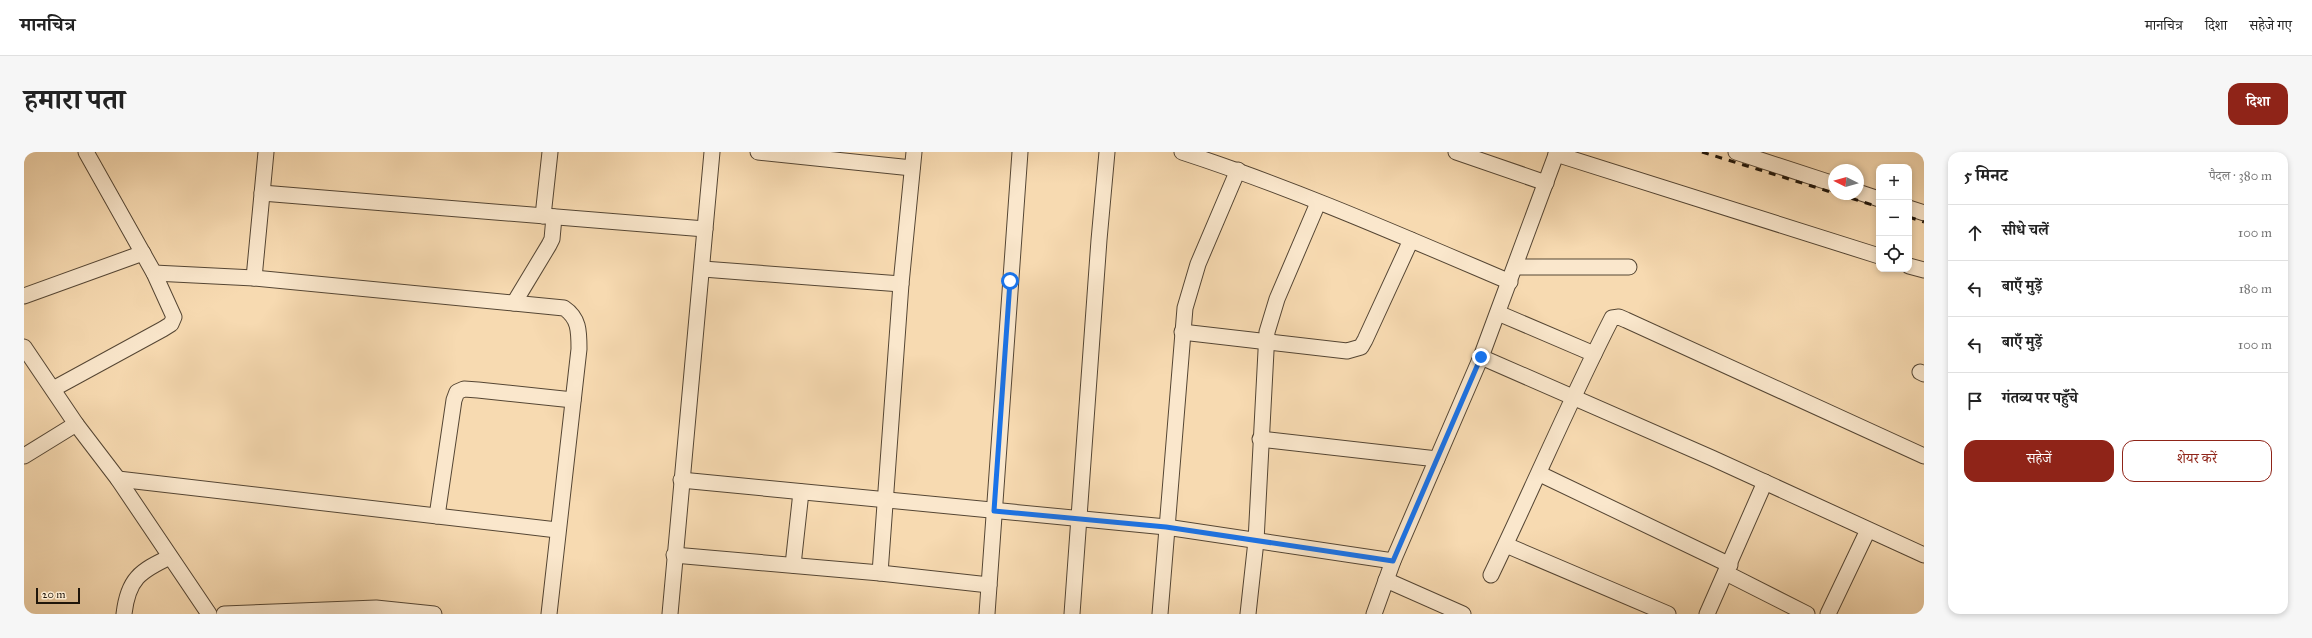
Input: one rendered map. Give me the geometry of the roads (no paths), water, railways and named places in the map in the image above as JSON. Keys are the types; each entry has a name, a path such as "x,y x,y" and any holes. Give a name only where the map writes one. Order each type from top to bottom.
{"street":[{"path":"53,389 171,324 174,316 154,273 86,152"},
{"path":"254,278 266,152"},
{"path":"514,303 552,239 549,217 550,152"},
{"path":"670,614 674,554 712,152"},
{"path":"758,152 912,168"},
{"path":"880,573 901,284 914,152"},
{"path":"987,614 1020,152"},
{"path":"1072,614 1099,240 1107,152"},
{"path":"1182,152 1238,170 1412,240 1510,282"},
{"path":"1456,152 1546,183"},
{"path":"1736,152 1828,182"},
{"path":"1374,614 1393,561 1481,357 1516,267 1556,153 1876,255"},
{"path":"1160,614 1185,308 1194,275 1238,170"},
{"path":"262,193 705,229"},
{"path":"1864,194 1876,198"},
{"path":"1248,614 1256,541 1266,343 1275,304 1318,203"},
{"path":"1912,209 1924,214"},
{"path":"1182,332 1347,352 1361,346 1412,240"},
{"path":"24,296 143,253"},
{"path":"1516,267 1629,267"},
{"path":"1912,267 1924,270"},
{"path":"702,269 901,284"},
{"path":"154,273 254,278 514,303 564,308 574,315 578,329 579,349 557,530 549,614"},
{"path":"1498,313 1594,354"},
{"path":"1490,575 1540,474 1573,397 1612,318 1619,317 1924,456"},
{"path":"24,347 76,424 118,479 209,614"},
{"path":"1481,357 1765,482 1924,555"},
{"path":"437,516 454,400 457,392 464,390 478,390 573,400"},
{"path":"24,456 76,424"},
{"path":"1260,440 1437,459"},
{"path":"1540,474 1728,569 1807,614"},
{"path":"118,479 557,530"},
{"path":"681,480 1166,527 1393,561"},
{"path":"1707,614 1765,482"},
{"path":"793,565 801,492"},
{"path":"1828,614 1868,530"},
{"path":"1506,545 1668,614"},
{"path":"674,554 880,573 989,585"},
{"path":"124,614 126,596 130,586 146,569 170,557"},
{"path":"1386,580 1463,614"},
{"path":"224,614 376,608 434,614"}],"railway":[{"path":"1702,152 1828,191"},
{"path":"1857,200 1876,206"},
{"path":"1912,218 1924,222"}]}
